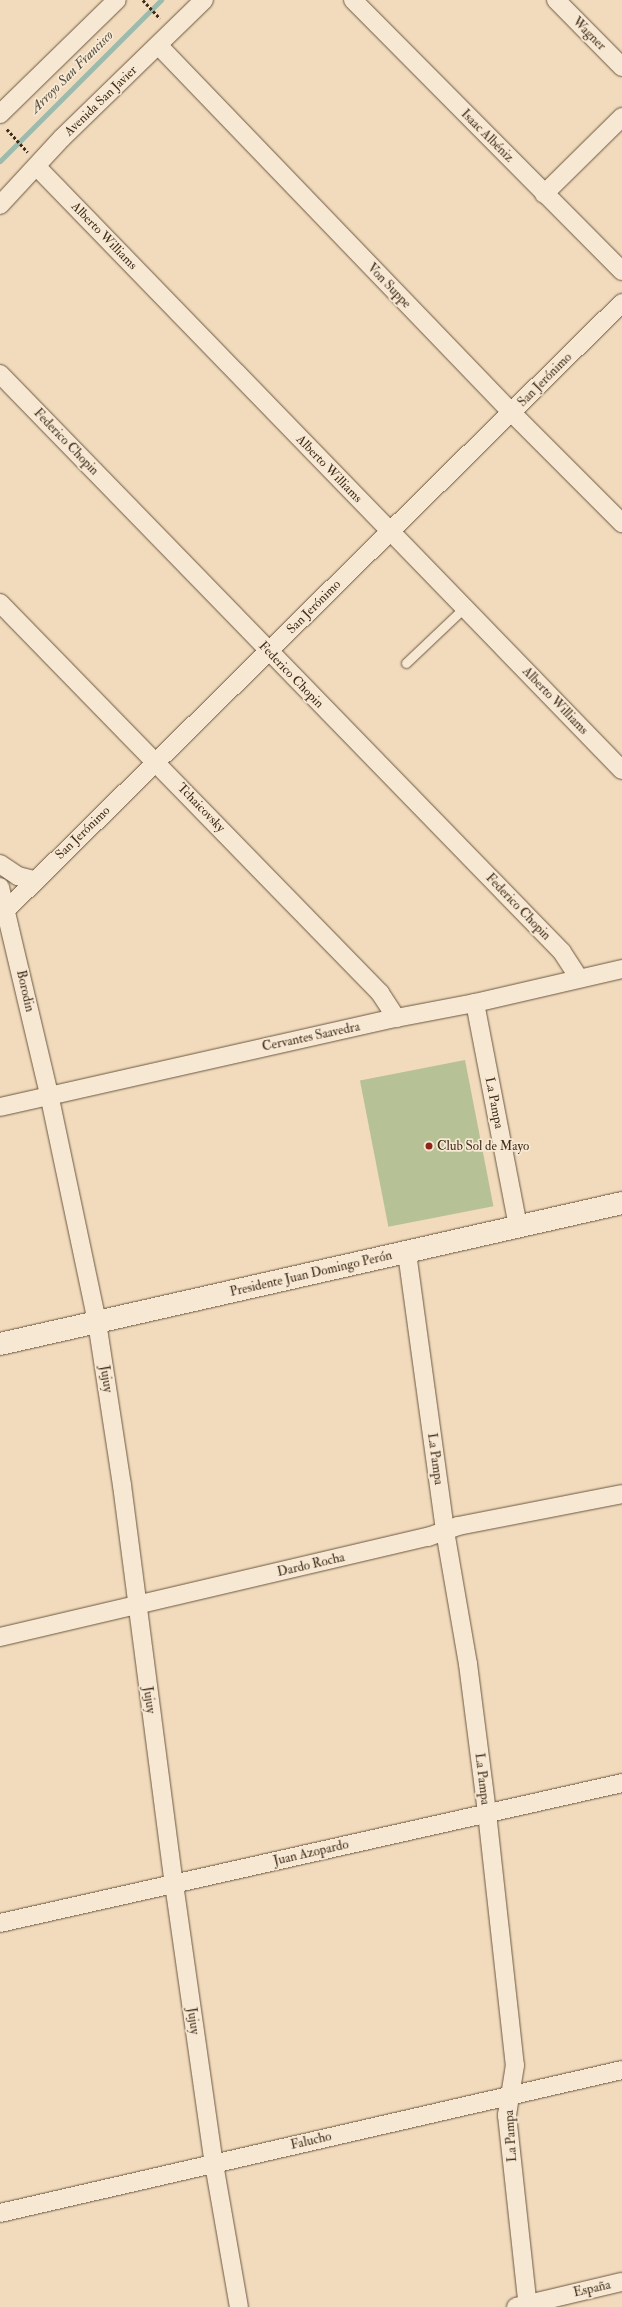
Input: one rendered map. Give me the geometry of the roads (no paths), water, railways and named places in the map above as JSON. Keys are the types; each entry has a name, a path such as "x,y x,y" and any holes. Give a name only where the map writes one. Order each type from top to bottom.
{"street":[{"path":"2,120 117,0"},
{"name":"Avenida San Javier","path":"0,205 37,167 62,138 159,46 204,0"},
{"name":"Isaac Albéniz","path":"353,0 544,194 621,268"},
{"name":"Wagner","path":"556,0 622,67"},
{"name":"Von Suppe","path":"159,46 512,413 622,523"},
{"path":"544,194 622,117"},
{"name":"Alberto Williams","path":"37,167 622,770"},
{"name":"San Jerónimo","path":"6,910 34,880 269,652 622,303"},
{"name":"Federico Chopin","path":"0,374 562,952 579,978"},
{"name":"Tchaicovsky","path":"0,603 380,993 396,1018"},
{"path":"0,864 18,876 34,880"},
{"name":"Borodin","path":"0,887 6,910 7,945 49,1094"},
{"name":"Cervantes Saavedra","path":"0,1107 49,1094 396,1018 475,1003 622,969"},
{"name":"La Pampa","path":"475,1003 518,1227"},
{"name":"Jujuy","path":"49,1094 97,1322 122,1485 174,1884 214,2164 239,2307"},
{"name":"Presidente Juan Domingo Perón","path":"0,1344 407,1253 622,1203"},
{"name":"La Pampa","path":"407,1253 446,1531 468,1664 487,1814 515,2065 507,2115 524,2306"},
{"name":"Dardo Rocha","path":"0,1637 428,1537 458,1526 622,1494"},
{"name":"Juan Azopardo","path":"0,1923 622,1783"},
{"name":"Falucho","path":"0,2213 622,2070"},
{"name":"España","path":"524,2306 622,2282"}],"lane":[{"path":"406,663 464,608"}],"waterway":[{"name":"Arroyo San Francisco","path":"0,161 161,0"}],"place":[{"name":"Club Sol de Mayo","path":"429,1146"}]}
